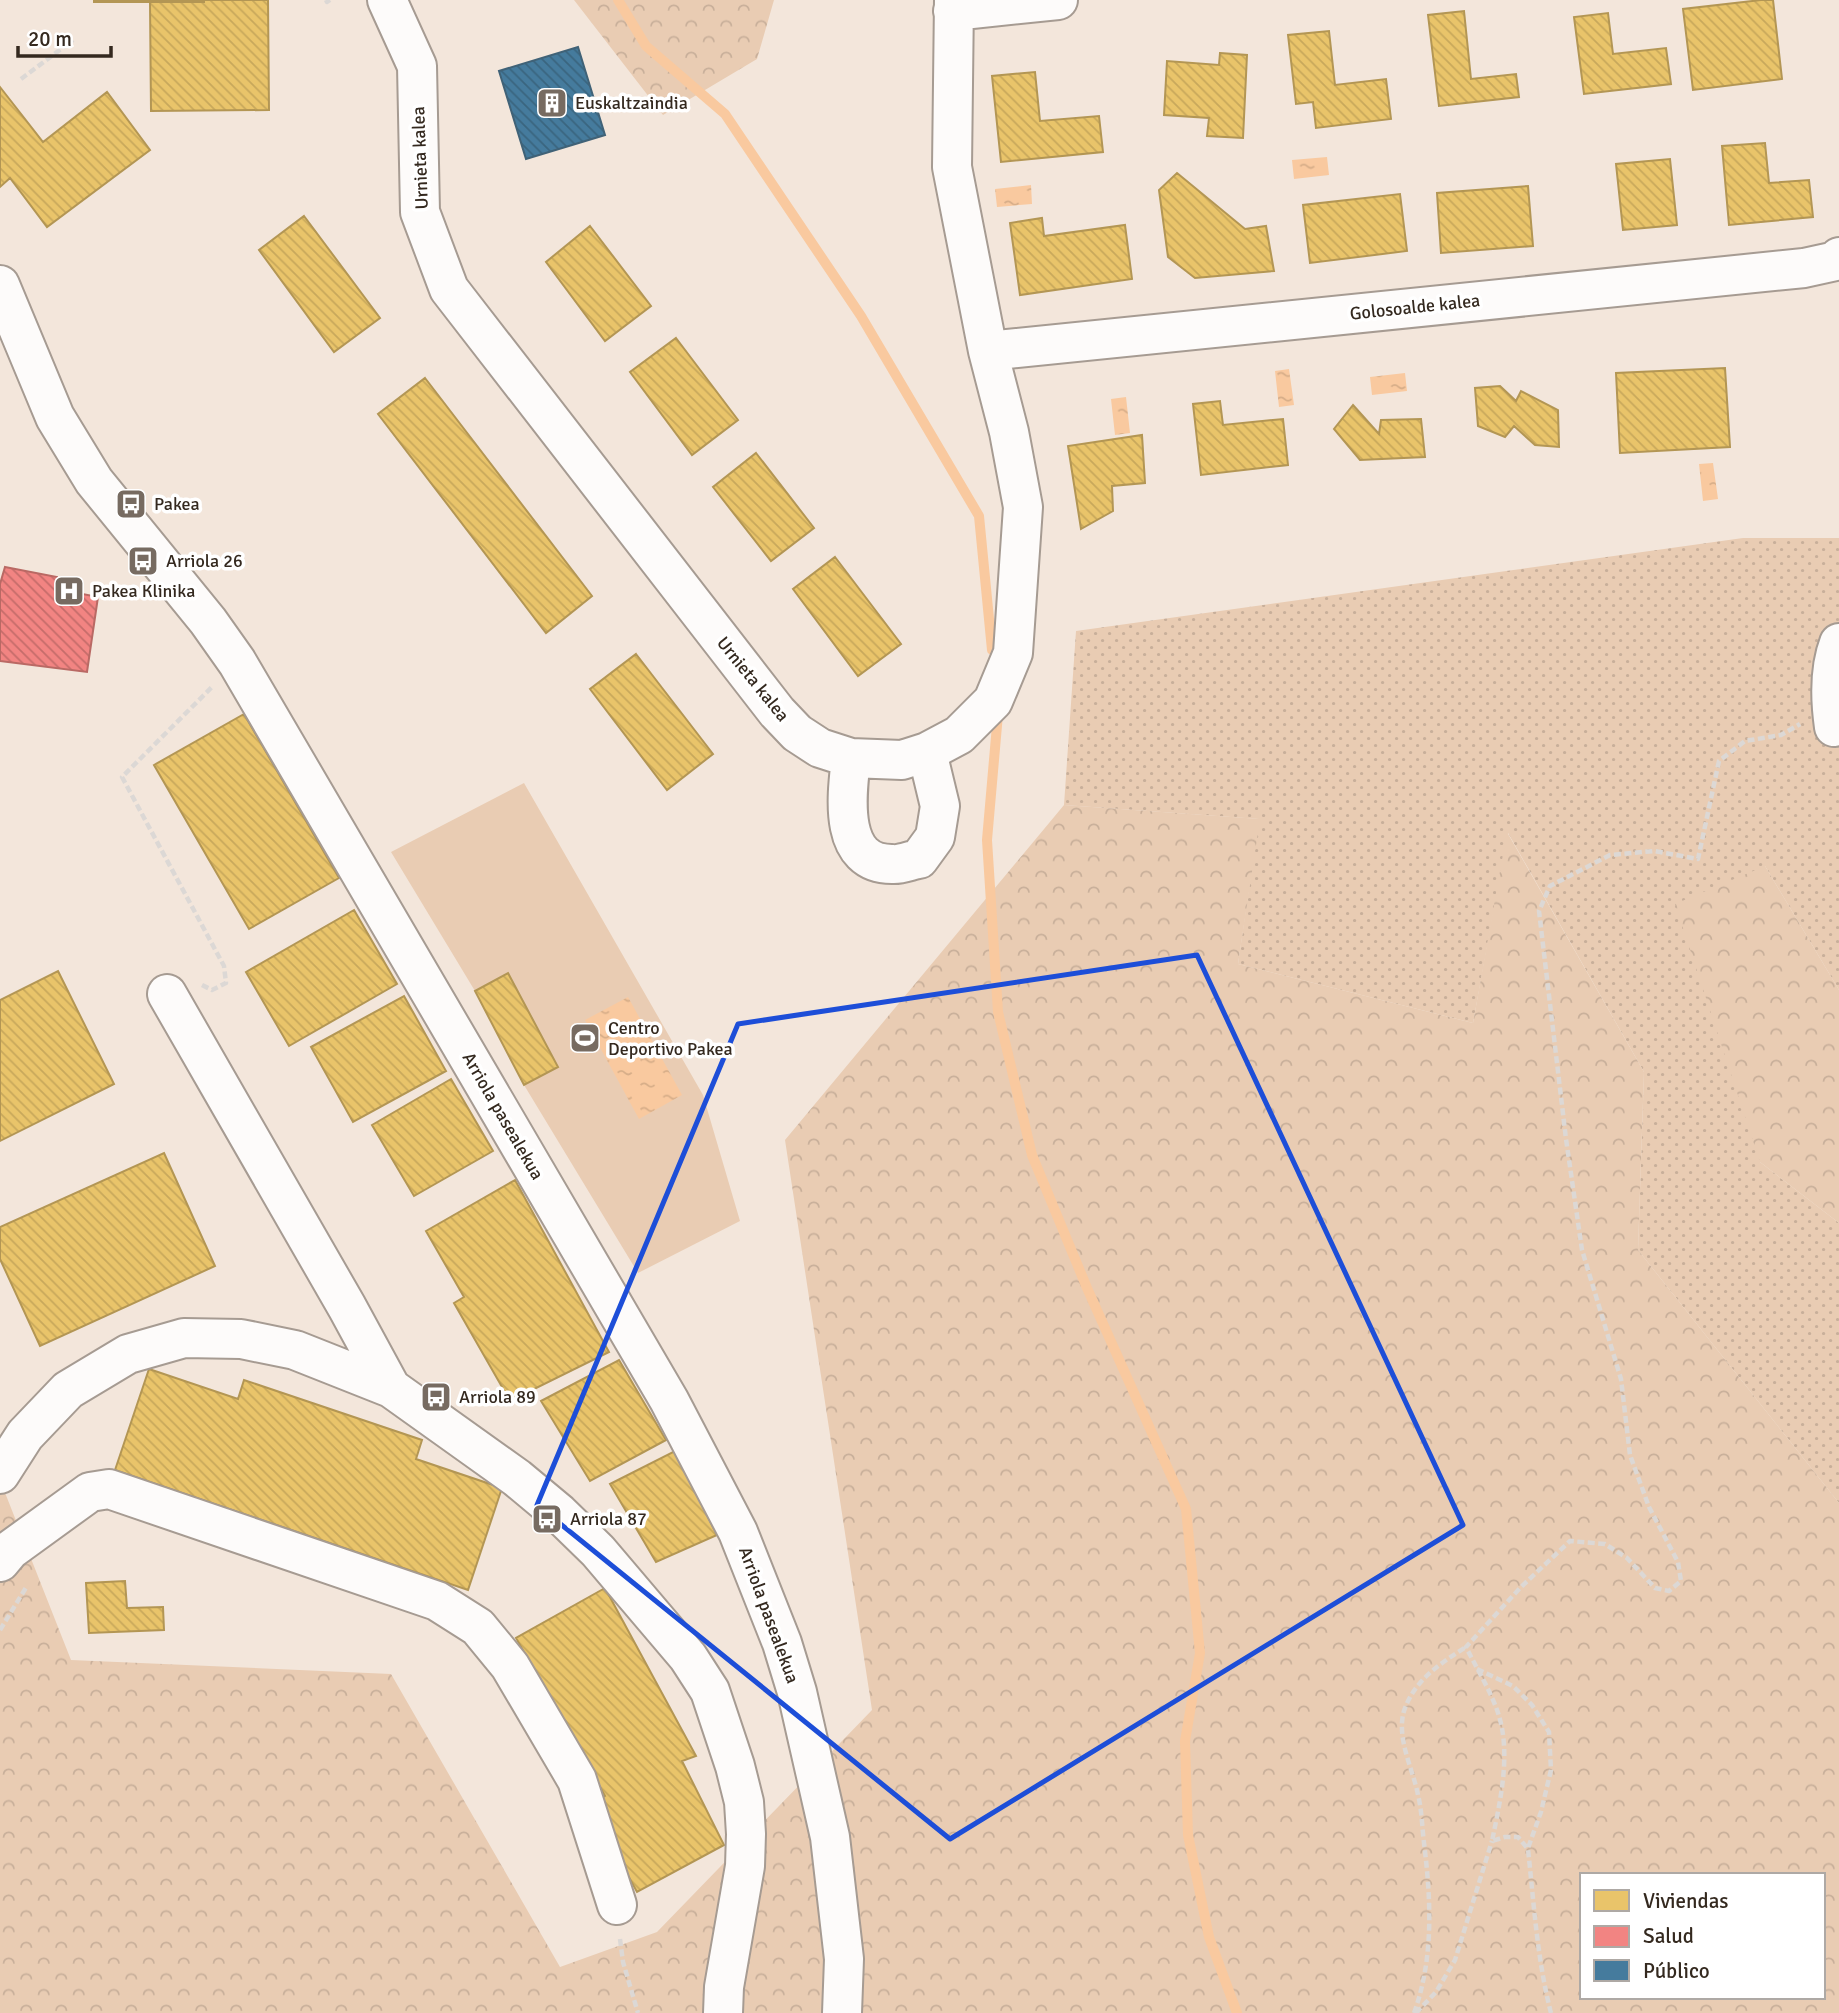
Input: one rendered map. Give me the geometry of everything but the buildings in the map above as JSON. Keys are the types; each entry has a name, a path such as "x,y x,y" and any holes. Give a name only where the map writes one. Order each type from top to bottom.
{"street":[{"name":"Urnieta kalea","path":"387,0 417,66 421,212 449,289 777,712 797,733 820,748 851,758 902,760 927,752 959,735 993,701 1013,653 1023,507 1009,432 988,351 952,167 953,5"},
{"path":"953,5 1058,0"},
{"name":"Golosoalde kalea","path":"988,351 1804,268 1836,261 1839,257"},
{"name":"Arriola pasealekua","path":"0,285 55,417 94,481 208,621 237,662 669,1400 738,1532 782,1643 797,1692 830,1836 844,1959 842,2013"},
{"path":"1832,717 1833,658 1839,643"},
{"path":"851,758 847,820 856,846 873,860 892,864 919,859 935,837 940,806 927,752"},
{"path":"183,988 391,1388"},
{"path":"0,1474 25,1435 68,1390 128,1354 184,1338 241,1339 295,1350 391,1388 517,1478 559,1513 633,1590 688,1657 710,1691 738,1778 744,1802 746,1835 744,1866 723,1987 723,2013"},
{"path":"0,1562 10,1550 90,1492 109,1489 437,1601 478,1627 510,1666 578,1780 617,1905"}],"path":[{"path":"21,79 73,40"},
{"path":"183,988 212,990 226,983 224,966 122,777 237,662"},
{"path":"1415,2013 1424,1987 1430,1888 1419,1796 1404,1741 1404,1712 1416,1687 1436,1667 1466,1647 1521,1587 1570,1541 1605,1544 1627,1558 1655,1588 1669,1591 1681,1581 1678,1562 1649,1507 1630,1455 1621,1379 1582,1251 1564,1126 1539,911 1550,886 1610,855 1654,851 1698,859 1718,761 1745,741 1781,735 1832,717"},
{"path":"1415,2013 1436,1992 1455,1959 1492,1841 1502,1790 1503,1737 1499,1715 1466,1647"},
{"path":"1477,1669 1513,1686 1532,1705 1549,1731 1552,1770 1528,1849 1538,1942 1551,2013"},
{"path":"1492,1841 1518,1837 1528,1849"},
{"path":"617,1905 622,1962 638,2013"}],"highlighted area":[{"path":"1197,955 1463,1525 950,1839 537,1505 738,1024"}],"green space":[{"path":"574,0 774,0 757,59 663,115"},
{"path":"1743,538 1839,538 1839,990 1765,866 1760,1162 1839,1223 1839,1503 1638,1250 1644,1072 1508,833 1473,1023 1238,964 1259,819 1064,805 1076,631"},
{"name":"Centro Deportivo Pakea","path":"524,783 703,1095 740,1221 638,1273 524,1085 475,991 391,852"},
{"path":"1064,805 1260,819 1238,964 1473,1023 1507,832 1644,1072 1638,1250 1839,1503 1839,2013 0,2013 0,1480 71,1660 391,1674 560,1967 657,1932 872,1710 785,1140"},
{"path":"1765,866 1839,990 1839,1223 1760,1162 1675,904"}],"water":[{"path":"1327,157 1329,175 1294,179 1292,160"},
{"path":"1031,185 1032,204 997,207 995,189"},
{"path":"1289,369 1294,405 1279,407 1275,371"},
{"path":"1405,373 1407,391 1372,395 1370,377"},
{"path":"1126,397 1130,433 1115,435 1111,399"},
{"path":"1713,463 1718,499 1703,501 1699,464"},
{"path":"628,997 682,1095 639,1119 585,1020"}],"waterway":[{"path":"618,0 646,46 725,114 861,316 979,516 992,650"},
{"path":"998,714 987,840 998,1012 1032,1155 1087,1288 1186,1509 1200,1653 1185,1741 1188,1835 1209,1937 1237,2013"}],"place":[{"name":"Euskaltzaindia","path":"552,103"},
{"name":"Pakea","path":"131,504"},
{"name":"Arriola 26","path":"143,561"},
{"name":"Pakea Klinika","path":"69,591"},
{"name":"Centro Deportivo Pakea","path":"585,1038"},
{"name":"Arriola 89","path":"436,1397"},
{"name":"Arriola 87","path":"547,1519"}]}
